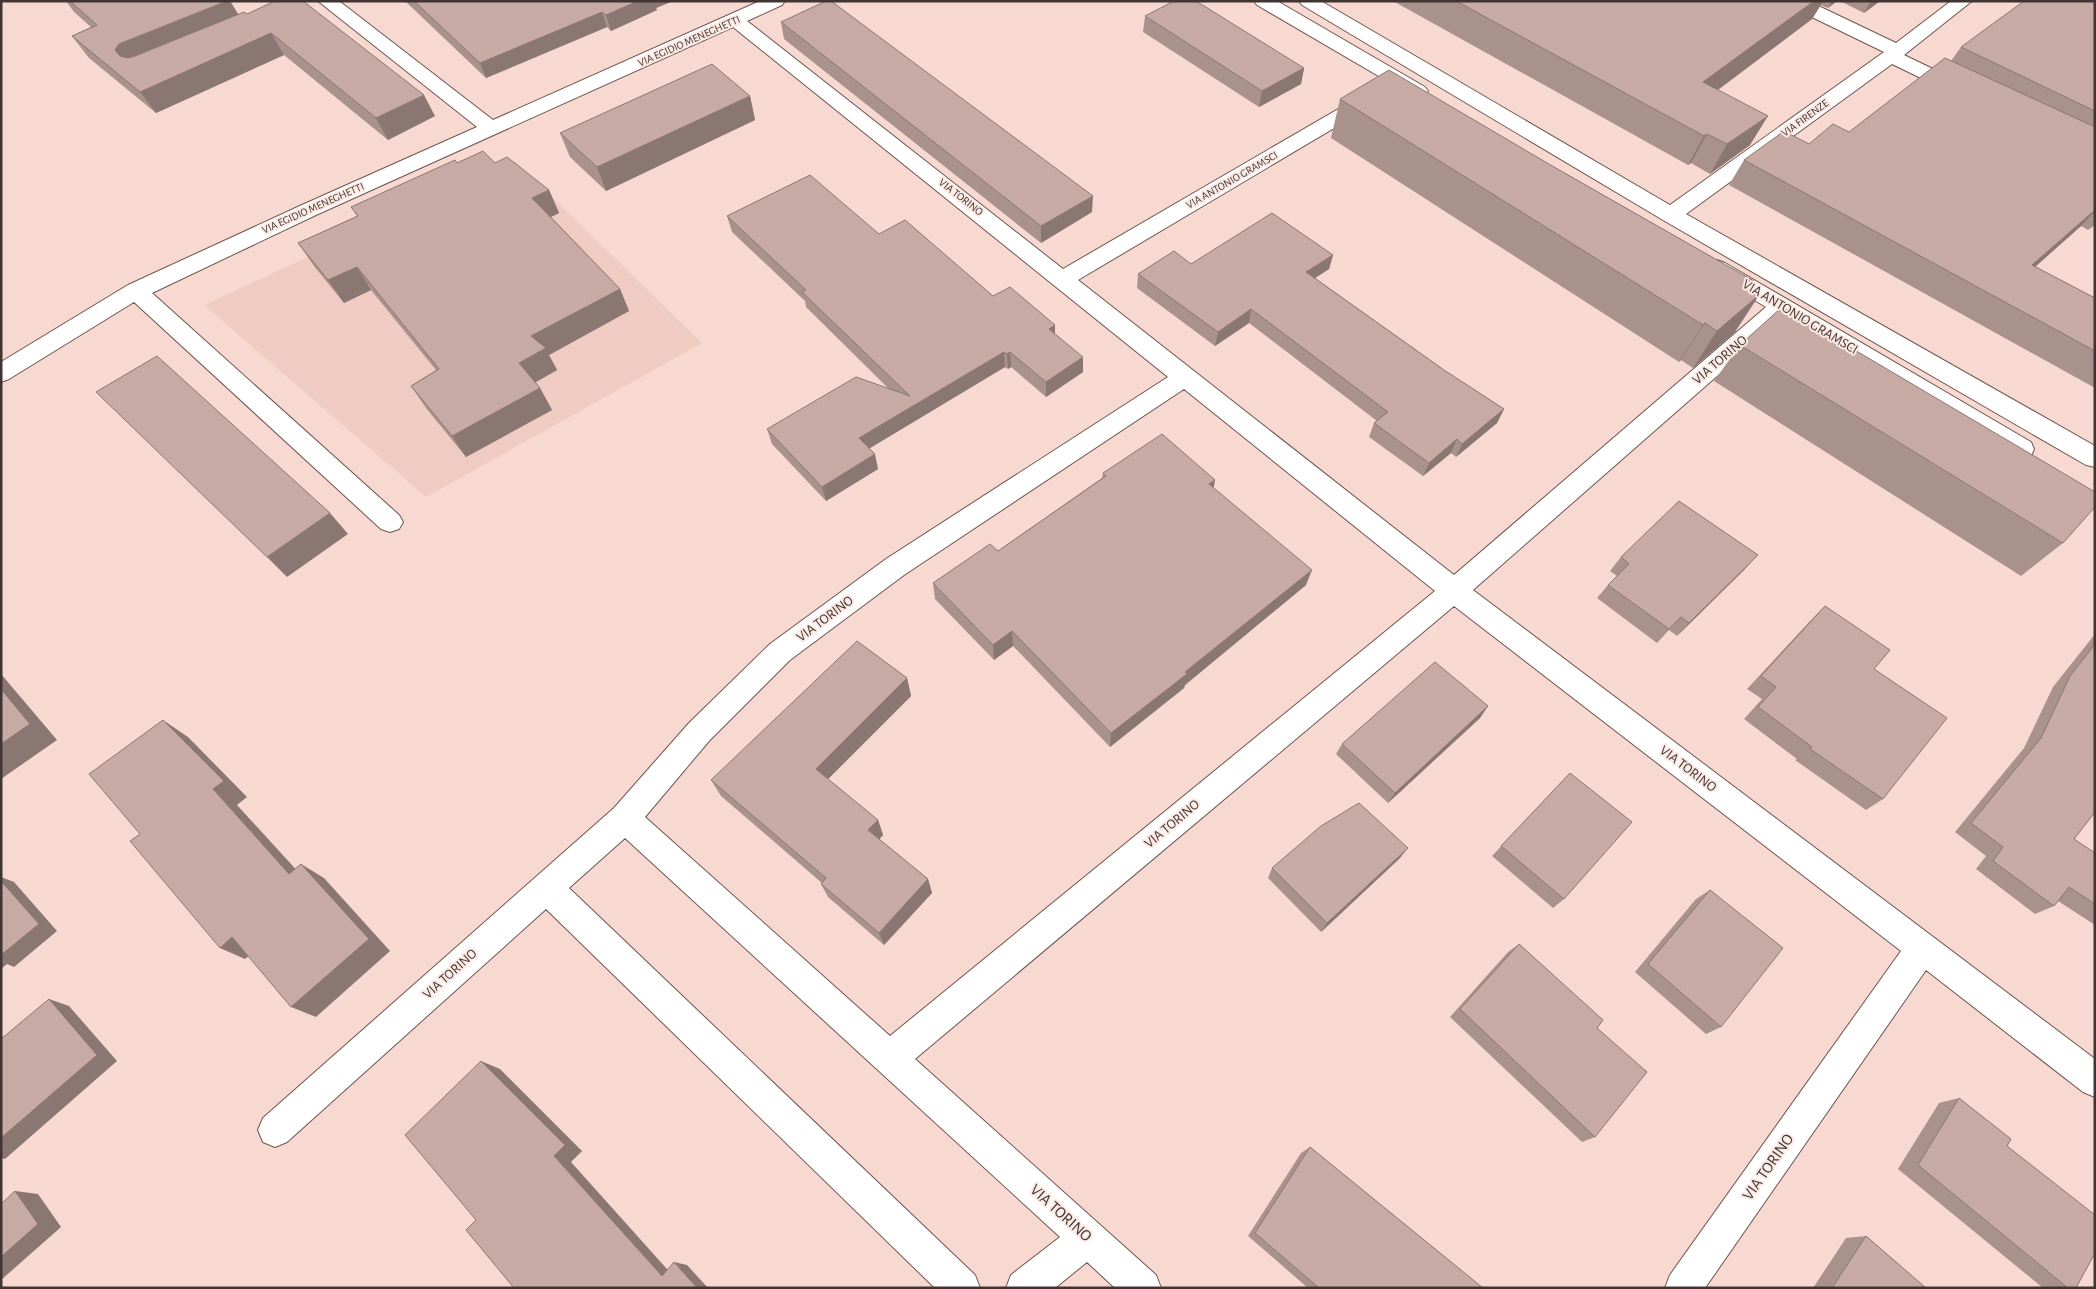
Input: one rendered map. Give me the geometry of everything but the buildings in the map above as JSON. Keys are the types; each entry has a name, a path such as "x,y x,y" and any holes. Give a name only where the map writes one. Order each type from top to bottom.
{"street":[{"path":"327,1 492,129"},
{"name":"VIA EGIDIO MENEGHETTI","path":"1,373 136,291 309,210 776,1"},
{"path":"1263,1 1434,101"},
{"name":"VIA ANTONIO GRAMSCI","path":"1308,1 1671,215 2095,458"},
{"path":"1794,1 1973,96"},
{"name":"VIA FIRENZE","path":"1671,215 1894,54 1963,1"},
{"name":"VIA TORINO","path":"736,20 1064,278 1185,377 1454,590 2095,1080"},
{"name":"VIA ANTONIO GRAMSCI","path":"1064,278 1400,81 1424,70"},
{"name":"VIA ANTONIO GRAMSCI","path":"1698,256 2036,457"},
{"path":"136,291 390,522"},
{"name":"VIA TORINO","path":"891,1057 1454,590 1782,306"},
{"name":"VIA TORINO","path":"275,1130 625,818 699,732 780,652 895,567 1185,377"},
{"name":"VIA TORINO","path":"625,818 891,1057 1143,1288"},
{"path":"546,888 962,1288"},
{"name":"VIA TORINO","path":"1683,1288 1922,948"},
{"path":"1024,1288 1066,1258 1087,1237"}],"shaded area":[{"path":"515,161 702,343 426,497 204,305"}]}
